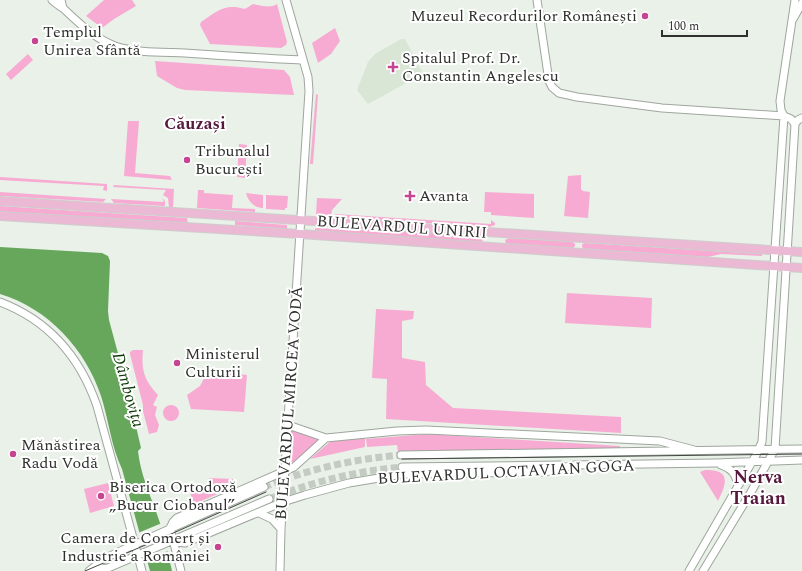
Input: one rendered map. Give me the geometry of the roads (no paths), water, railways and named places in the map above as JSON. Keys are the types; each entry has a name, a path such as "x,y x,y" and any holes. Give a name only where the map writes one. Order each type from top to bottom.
{"main road":[{"path":"52,0 63,8 76,22 92,34 109,43 121,47 151,51 303,60"},
{"path":"61,0 63,8"},
{"path":"286,0 308,77 310,91 301,220"},
{"path":"537,0 549,81 552,87 559,92 577,97 650,106 784,116 795,124"},
{"path":"772,115 777,111 780,104 790,24 795,0"},
{"path":"790,24 802,3"},
{"path":"689,571 759,450 763,438 784,116 780,104"},
{"path":"703,571 722,542 769,462 775,449 795,124 802,118"},
{"name":"BULEVARDUL UNIRII","path":"0,201 802,252"},
{"name":"BULEVARDUL UNIRII","path":"0,216 300,234 802,268"},
{"name":"BULEVARDUL MIRCEA VODĂ","path":"280,571 281,530 301,220"},
{"path":"497,248 498,233"},
{"path":"578,253 579,238"},
{"path":"0,302 26,315 53,334 68,350 80,368 97,406 141,555 142,571"},
{"path":"167,530 177,518 294,467 326,438 288,425"},
{"name":"BULEVARDUL OCTAVIAN GOGA","path":"326,438 397,431 426,430 660,441 694,450"},
{"name":"BULEVARDUL OCTAVIAN GOGA","path":"401,454 802,449"},
{"name":"BULEVARDUL OCTAVIAN GOGA","path":"185,543 283,502 334,486 403,474 545,472 574,465 769,462 802,460"},
{"path":"715,463 732,470 736,477 738,486"},
{"path":"402,467 574,465"},
{"path":"90,570 104,559 137,543 264,487"},
{"path":"90,570 108,568 141,555 269,499"},
{"path":"259,513 272,519 281,530"},
{"path":"167,530 181,571"},
{"path":"170,542 185,543"},
{"path":"177,557 179,548 185,543"}],"tunnel":[{"path":"264,487 297,475 331,466 366,459 401,455"},
{"path":"269,499 301,487 334,478 368,471 402,467"}],"tram line":[{"path":"402,459 802,454"},
{"path":"85,571 266,492"}],"place":[{"name":"Muzeul Recordurilor Românești","path":"645,16"},
{"name":"Templul Unirea Sfântă","path":"35,41"},
{"name":"Spitalul Prof. Dr. Constantin Angelescu","path":"393,67"},
{"name":"Tribunalul București","path":"187,160"},
{"name":"Avanta","path":"410,196"},
{"name":"Ministerul Culturii","path":"177,363"},
{"name":"Mănăstirea Radu Vodă","path":"13,454"},
{"name":"Biserica Ortodoxă „Bucur Ciobanul”","path":"101,496"},
{"name":"Camera de Comerț și Industrie a României","path":"218,547"}],"district":[{"name":"Căuzași","path":"195,124"},
{"name":"Nerva Traian","path":"758,487"}],"water label":[{"name":"Dâmbovița","path":"128,390"}]}
